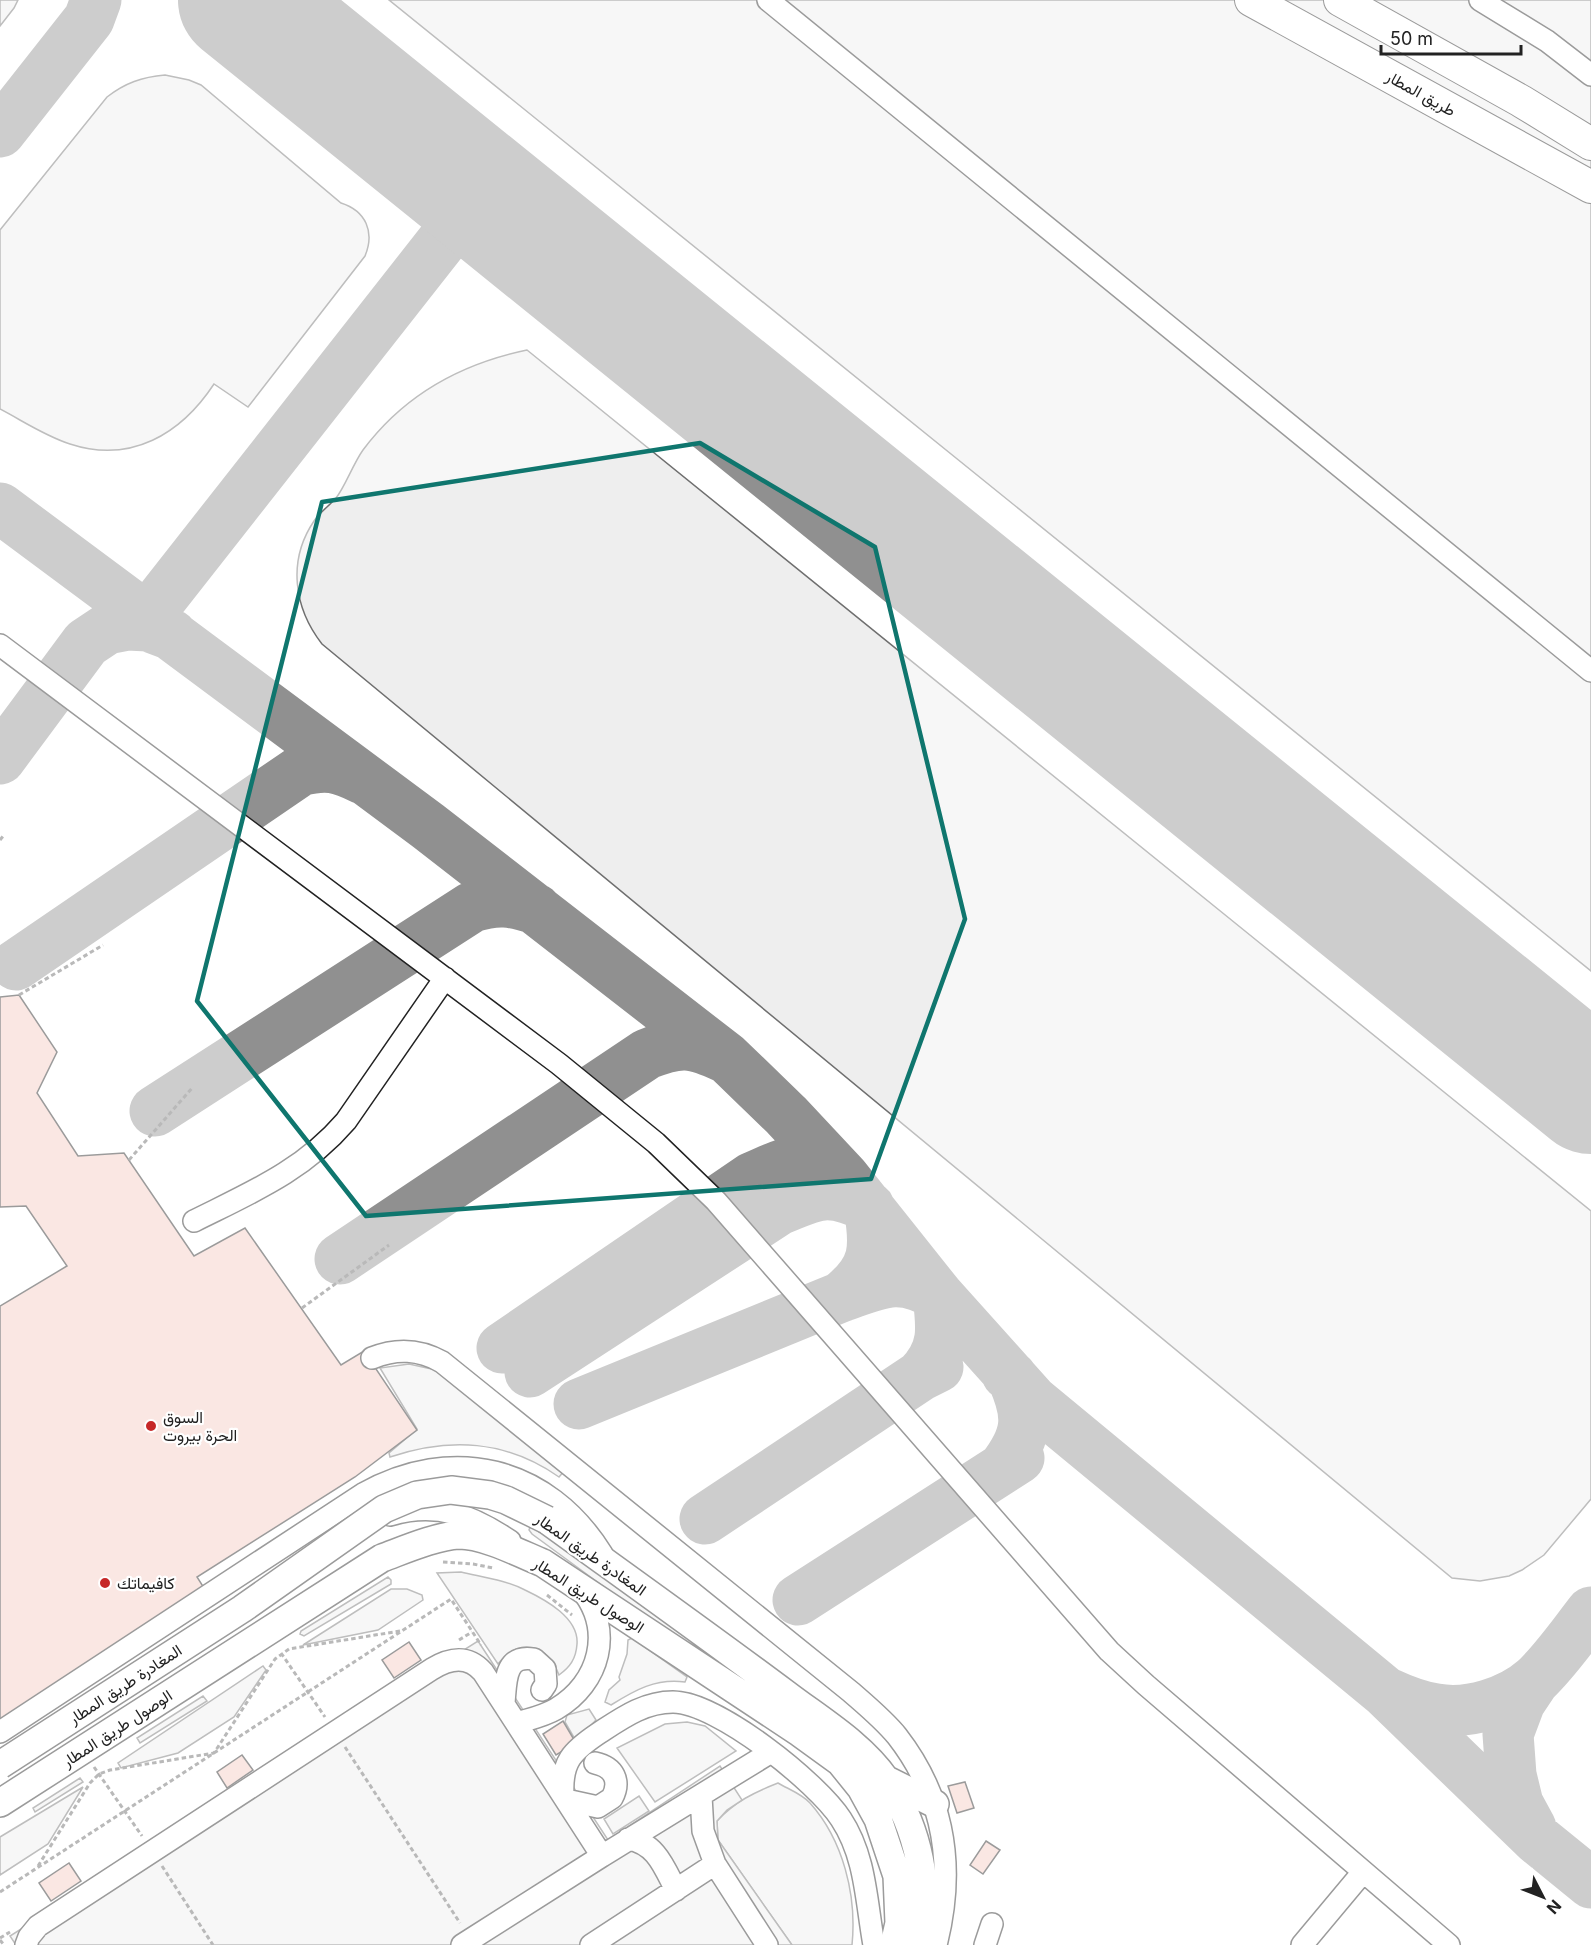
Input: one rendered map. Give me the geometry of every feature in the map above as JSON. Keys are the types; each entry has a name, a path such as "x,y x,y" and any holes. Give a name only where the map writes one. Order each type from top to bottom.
{"highway":[{"name":"طريق المطار","path":"1251,0 1591,187"},
{"path":"1340,0 1521,101 1591,144"}],"main road":[{"name":"المغادرة طريق المطار","path":"0,1764 242,1609 384,1509 417,1495 451,1490 490,1495 549,1510 608,1565 748,1665 848,1741 864,1756 885,1779 908,1825 924,1887 922,1933 919,1945"},
{"name":"الوصول طريق المطار","path":"0,1803 382,1558 423,1543 459,1535 499,1544 543,1563 800,1733 840,1762 861,1788 878,1819 889,1846 897,1876 898,1923 894,1945"},
{"path":"885,1779 935,1804"}],"lane":[{"path":"768,0 1591,671"},
{"path":"1480,0 1547,41 1591,75"},
{"path":"0,645 446,978 624,1116 687,1172 744,1233 1103,1645 1146,1686 1449,1945"},
{"path":"194,1221 295,1168 331,1138 346,1121 446,978"},
{"path":"372,1358 390,1352 408,1350 426,1354 442,1362 885,1722 908,1751 927,1786 940,1824 946,1863 945,1904 936,1945"},
{"path":"0,1732 383,1484 424,1470 464,1468 483,1470 520,1481 549,1510"},
{"path":"0,1764 376,1520 409,1510 436,1510 459,1514 487,1526 543,1563"},
{"path":"517,1723 546,1714 565,1703 585,1684 598,1659 599,1632 596,1619 585,1594 576,1584"},
{"path":"26,1945 38,1926 432,1669 454,1659 478,1666 602,1856"},
{"path":"504,1703 508,1670 519,1659 534,1659 545,1669 546,1684 542,1690"},
{"path":"565,1798 563,1775 576,1749 636,1710 660,1703 685,1703 708,1711 771,1752 825,1798 841,1818 862,1864 874,1945"},
{"path":"467,1942 628,1839 771,1752"},
{"path":"565,1798 598,1807 606,1804 612,1798 616,1783 614,1775 610,1769 595,1763"},
{"path":"701,1796 703,1831 715,1864 767,1945"},
{"path":"628,1839 643,1843 654,1852 676,1890"},
{"path":"591,1945 715,1864"},
{"path":"1302,1945 1363,1872"},
{"path":"985,1945 993,1924"}],"path":[{"path":"0,840 4,835"},
{"path":"19,995 103,945"},
{"path":"129,1160 193,1087"},
{"path":"302,1308 389,1245"},
{"path":"442,1562 493,1568"},
{"path":"542,1591 570,1612 575,1620"},
{"path":"0,1892 451,1599 483,1648"},
{"path":"37,1868 90,1783 99,1774 110,1770 214,1753 281,1653 289,1649 402,1631"},
{"path":"286,1660 335,1732 467,1942"},
{"path":"101,1777 110,1789"},
{"path":"0,1940 4,1945"}],"highlighted area":[{"path":"700,443 875,547 965,919 871,1179 366,1216 197,1001 322,502"}],"shaded area":[{"path":"0,0 18,0 0,26"},
{"path":"389,0 1591,0 1591,971"},
{"path":"165,75 201,85 341,203 357,211 366,224 368,247 365,256 248,407 214,384 186,417 170,430 152,440 134,447 114,450 92,449 52,437 0,409 0,230 107,97 134,82"},
{"path":"527,350 1591,1211 1591,1499 1544,1555 1509,1576 1480,1581 1452,1578 322,644 305,615 300,600 297,568 300,552 305,536 314,521 336,498 363,450 396,413 435,385 479,364"},
{"path":"409,1364 445,1372 565,1470 559,1477 519,1455 477,1446 434,1446 390,1457 389,1453 417,1429 380,1368"},
{"path":"531,1525 717,1660 712,1661 626,1603 532,1534 529,1530"},
{"path":"461,1572 518,1587 560,1611 573,1626 576,1635 574,1658 569,1666 559,1675 547,1656 532,1648 523,1647 506,1655 498,1664 437,1573"},
{"path":"388,1577 391,1584 304,1636 300,1634 301,1631"},
{"path":"391,1589 407,1589 422,1595 423,1600 378,1630 303,1645"},
{"path":"632,1638 687,1677 685,1682 674,1681 646,1686 611,1705 605,1702 609,1690 620,1680 628,1640"},
{"path":"478,1641 608,1840 720,1766 742,1800 727,1810 717,1821 718,1840 792,1945 16,1945 10,1936"},
{"path":"263,1666 266,1670 234,1717 178,1753 121,1768 118,1763"},
{"path":"203,1696 207,1701 140,1743 137,1738"},
{"path":"589,1709 596,1720 576,1741 565,1722 567,1715"},
{"path":"687,1722 705,1726 736,1751 655,1802 617,1748 665,1724"},
{"path":"80,1778 83,1782 35,1812 33,1808"},
{"path":"778,1783 799,1794 810,1803 831,1834 839,1851 850,1888 852,1945 792,1945 718,1840 717,1821 730,1808 745,1798"},
{"path":"83,1787 48,1844 0,1875 0,1837"},
{"path":"639,1796 649,1811 613,1834 604,1819"}],"building":[{"path":"19,995 57,1052 37,1093 78,1156 124,1153 194,1256 245,1228 341,1365 364,1351 417,1430 355,1477 197,1577 211,1599 0,1738 0,1306 67,1266 26,1206 0,1207 0,997"},
{"path":"409,1642 421,1660 394,1678 382,1660"},
{"path":"563,1721 576,1743 556,1755 543,1734"},
{"path":"242,1755 253,1770 227,1788 217,1772"},
{"path":"965,1782 974,1808 957,1813 948,1786"},
{"path":"986,1841 1000,1850 983,1874 970,1865"},
{"path":"69,1863 81,1881 51,1901 39,1883"}],"taxiway":[{"path":"0,132 89,19 96,0"},
{"path":"229,0 244,7 316,61"},
{"path":"147,617 480,193"},
{"path":"0,508 428,826 727,1058 786,1115 844,1177 938,1295 1033,1401 1384,1691 1537,1839 1591,1883"},
{"path":"0,759 86,643 107,629 128,625 148,626 172,635"},
{"path":"16,965 300,771 325,767 363,779"},
{"path":"155,1111 472,907 504,902 536,909"},
{"path":"340,1259 647,1054 669,1047 686,1045 703,1048 724,1057"},
{"path":"502,1348 751,1178 778,1166 798,1162 817,1165 844,1177"},
{"path":"530,1372 779,1210 814,1197 833,1195 869,1207 872,1234 871,1257 861,1277 841,1297"},
{"path":"579,1404 841,1297 889,1282 912,1284 938,1295 941,1328 938,1348 920,1376"},
{"path":"705,1519 920,1376 938,1367"},
{"path":"1003,1468 1018,1445 1024,1424 1018,1390 1012,1377 1007,1374"},
{"path":"798,1600 1019,1458"},
{"path":"1388,1693 1417,1704 1448,1710 1475,1708 1501,1700 1525,1688 1535,1680 1591,1612"},
{"path":"1531,1828 1518,1804 1511,1775 1508,1734 1520,1702 1534,1681"}],"runway":[{"path":"241,0 1591,1091"}],"place":[{"name":"السوق الحرة بيروت","path":"151,1426"},
{"name":"كافيماتك","path":"105,1583"}]}
